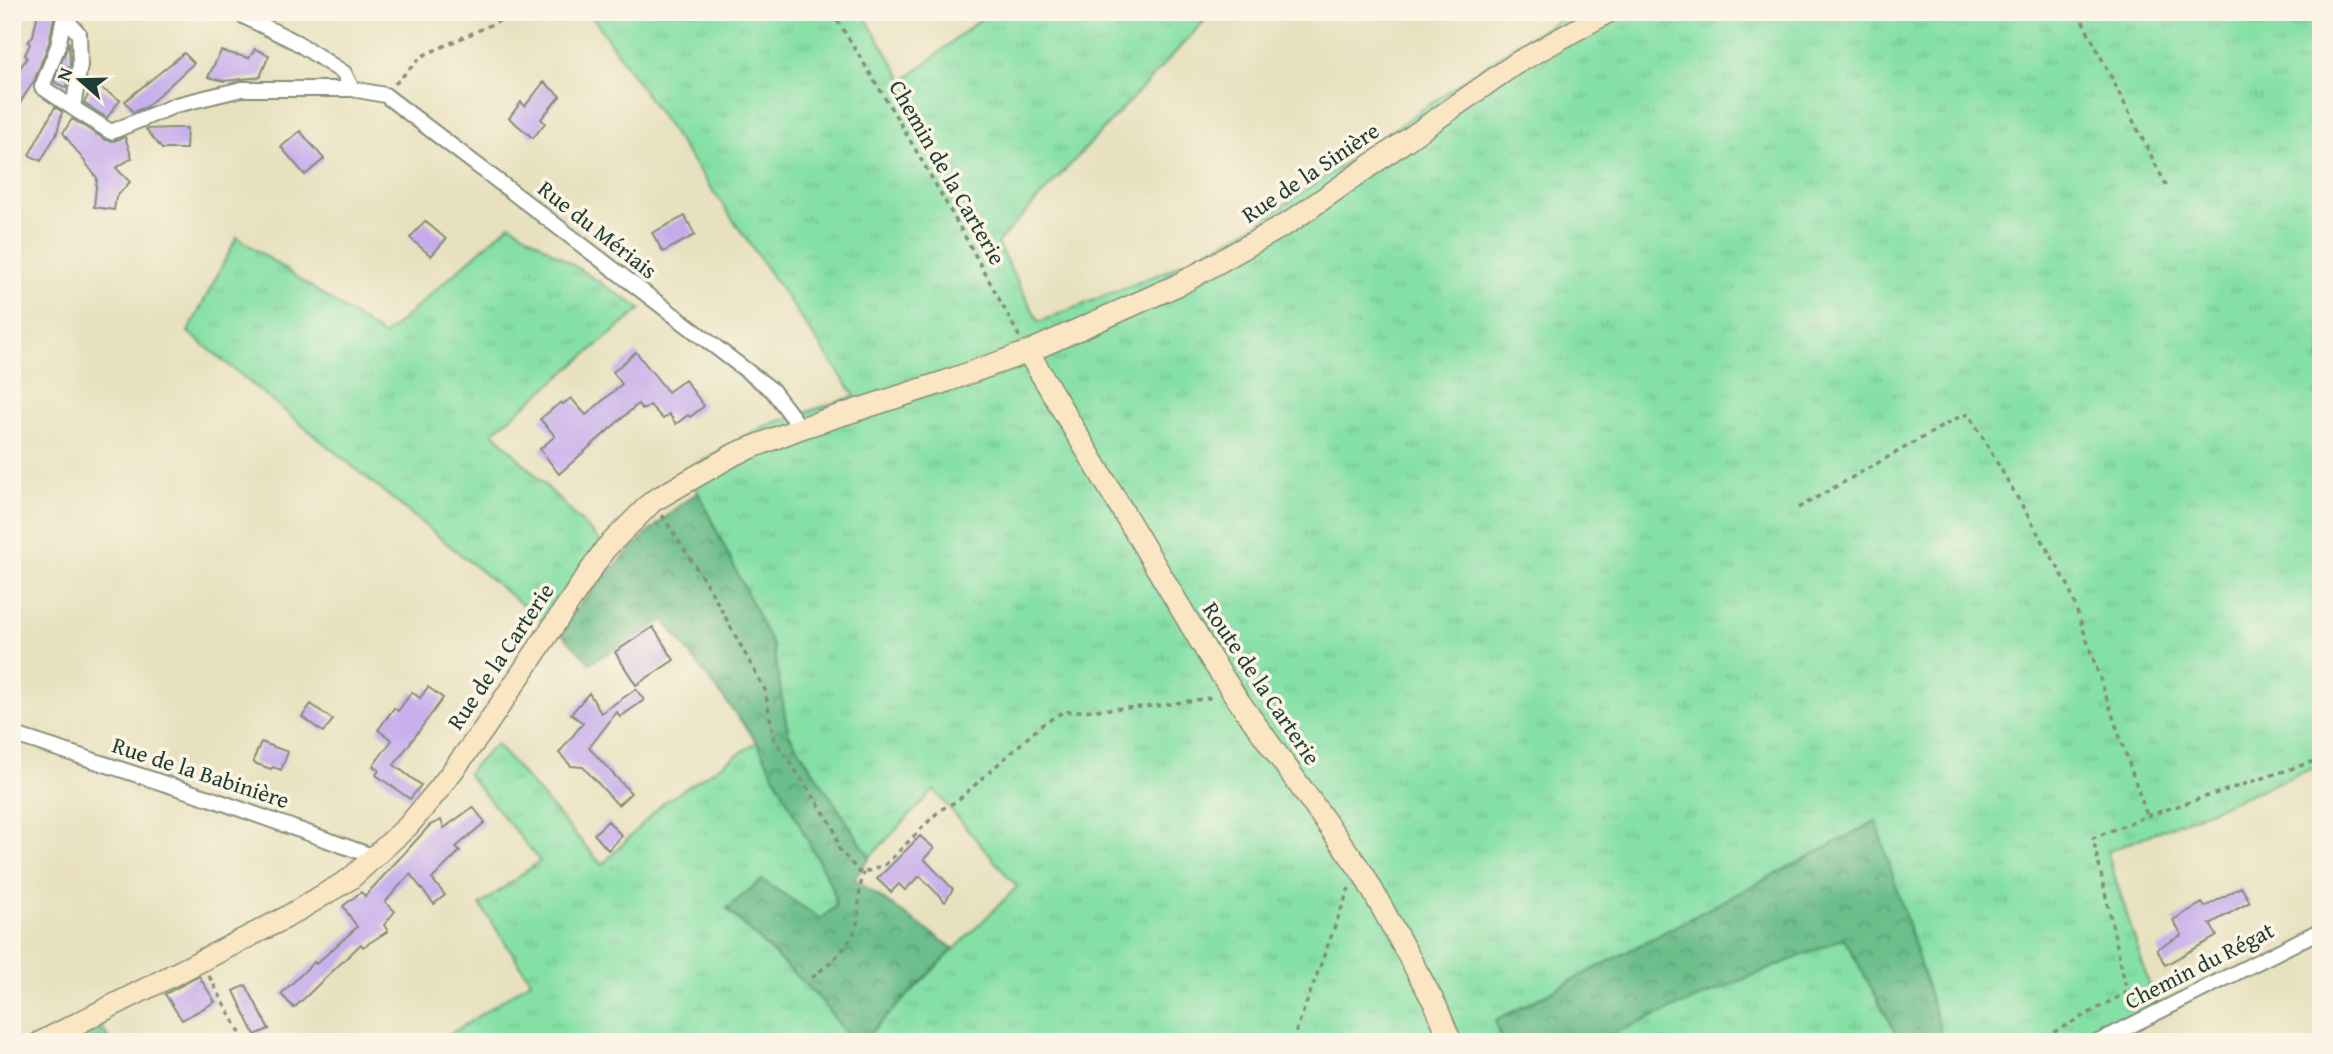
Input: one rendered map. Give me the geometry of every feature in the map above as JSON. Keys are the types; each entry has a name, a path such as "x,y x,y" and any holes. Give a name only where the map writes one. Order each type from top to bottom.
{"street":[{"path":"235,12 296,42 325,61 344,74 352,89"},
{"name":"Rue de la Sinière","path":"1028,352 1180,284 1290,222 1515,64 1608,12"},
{"name":"Rue du Mériais","path":"64,15 79,34 80,65 73,108"},
{"name":"Rue du Mériais","path":"64,15 58,47 42,87 111,132 176,105 242,89 352,89 385,95 772,390 801,428"},
{"name":"Rue de la Carterie","path":"41,1042 285,918 350,879 375,857 408,826 439,789 484,729 605,549 653,501 735,454 801,428 1028,352"},
{"name":"Route de la Carterie","path":"1028,352 1100,477 1238,700 1364,876 1436,1006 1451,1042"},
{"name":"Rue de la Babinière","path":"12,734 215,800 375,857"},
{"name":"Chemin du Régat","path":"2098,1042 2321,930"}],"path":[{"path":"385,95 422,56 519,12"},
{"name":"Chemin de la Carterie","path":"832,12 969,243 1028,352"},
{"path":"2078,12 2167,187"},
{"path":"1798,508 1959,417 1969,414 2068,584 2147,816"},
{"path":"653,501 710,591 765,690 774,739 833,826 839,849 861,874 886,864 940,810 957,802 1043,724 1063,712 1156,706 1216,697 1238,700"},
{"path":"2036,1042 2127,992 2092,838 2147,816 2321,759"},
{"path":"812,978 847,946 858,920 858,887 864,873"},
{"path":"1292,1042 1349,888 1364,876"},
{"path":"200,960 245,1042"}],"green space":[{"path":"589,12 862,12 904,81 989,12 1213,12 997,243 1039,322 1169,270 1254,226 1518,43 1574,12 2321,12 2321,765 2107,852 2156,1006 2087,1042 861,1042 1017,887 934,790 870,857 788,733 773,647 687,470 762,427 855,396"},
{"path":"510,224 641,309 493,432 601,542 542,621 188,332 237,237 384,336"},
{"path":"698,492 773,647 788,733 870,857 854,879 954,949 861,1042 852,1042 821,1000 727,908 762,880 821,919 836,906 833,889 757,742 664,620 590,663 558,630 641,539"},
{"path":"757,742 833,889 836,906 821,919 762,880 727,909 821,1000 852,1042 439,1042 531,981 480,905 540,861 467,773 496,744 602,865 663,803"},
{"path":"1876,821 1944,1042 1901,1042 1844,938 1592,1042 1501,1042 1495,1021"},
{"path":"99,1022 111,1042 66,1042"}],"building":[{"path":"38,12 55,12 49,43 34,81 12,115 12,79 27,58 25,55 30,44 28,42 33,36"},
{"path":"69,42 70,64 66,88 54,82"},
{"path":"255,49 269,55 260,77 224,81 208,77 221,51 249,58"},
{"path":"184,53 194,63 146,107 133,112 125,101"},
{"path":"544,82 560,96 541,119 545,123 533,138 509,118 521,102 525,106"},
{"path":"94,84 120,100 107,118 84,103"},
{"path":"55,107 62,112 57,133 41,161 29,155"},
{"path":"72,119 106,140 114,141 125,137 132,158 116,168 130,182 116,197 114,210 94,207 97,178 63,133"},
{"path":"187,128 186,149 162,149 146,129"},
{"path":"300,131 324,159 305,175 281,147"},
{"path":"685,216 695,235 663,252 652,233"},
{"path":"425,221 446,239 431,256 410,238"},
{"path":"636,352 668,392 685,380 704,406 676,424 669,414 663,419 650,405 643,410 638,404 559,474 540,449 555,436 540,419 561,402 563,404 571,398 586,415 622,384 613,372"},
{"path":"653,627 674,660 636,685 615,652"},
{"path":"428,687 443,698 394,765 421,785 410,799 376,775 379,770 373,766 392,740 378,730 394,708 398,711 412,692 420,698"},
{"path":"636,689 644,700 620,717 617,712 589,748 631,793 618,805 583,767 571,766 559,753 583,723 571,714 589,693 601,713"},
{"path":"311,704 333,720 323,732 302,717"},
{"path":"261,742 288,752 281,770 254,763"},
{"path":"473,807 485,822 456,847 460,851 432,879 445,895 434,904 410,874 385,902 395,911 384,925 388,931 363,947 361,944 294,1008 281,994 314,962 316,964 357,927 343,906 361,892 365,896 430,825 441,820 444,828"},
{"path":"608,821 622,836 608,850 594,834"},
{"path":"920,836 934,848 924,859 953,889 945,902 920,876 905,890 899,884 891,892 877,879"},
{"path":"2241,887 2250,902 2210,924 2217,936 2165,965 2157,949 2182,935 2173,920 2202,903 2205,907"},
{"path":"199,976 215,1002 182,1020 165,994"},
{"path":"246,985 269,1029 255,1035 234,991"}]}
